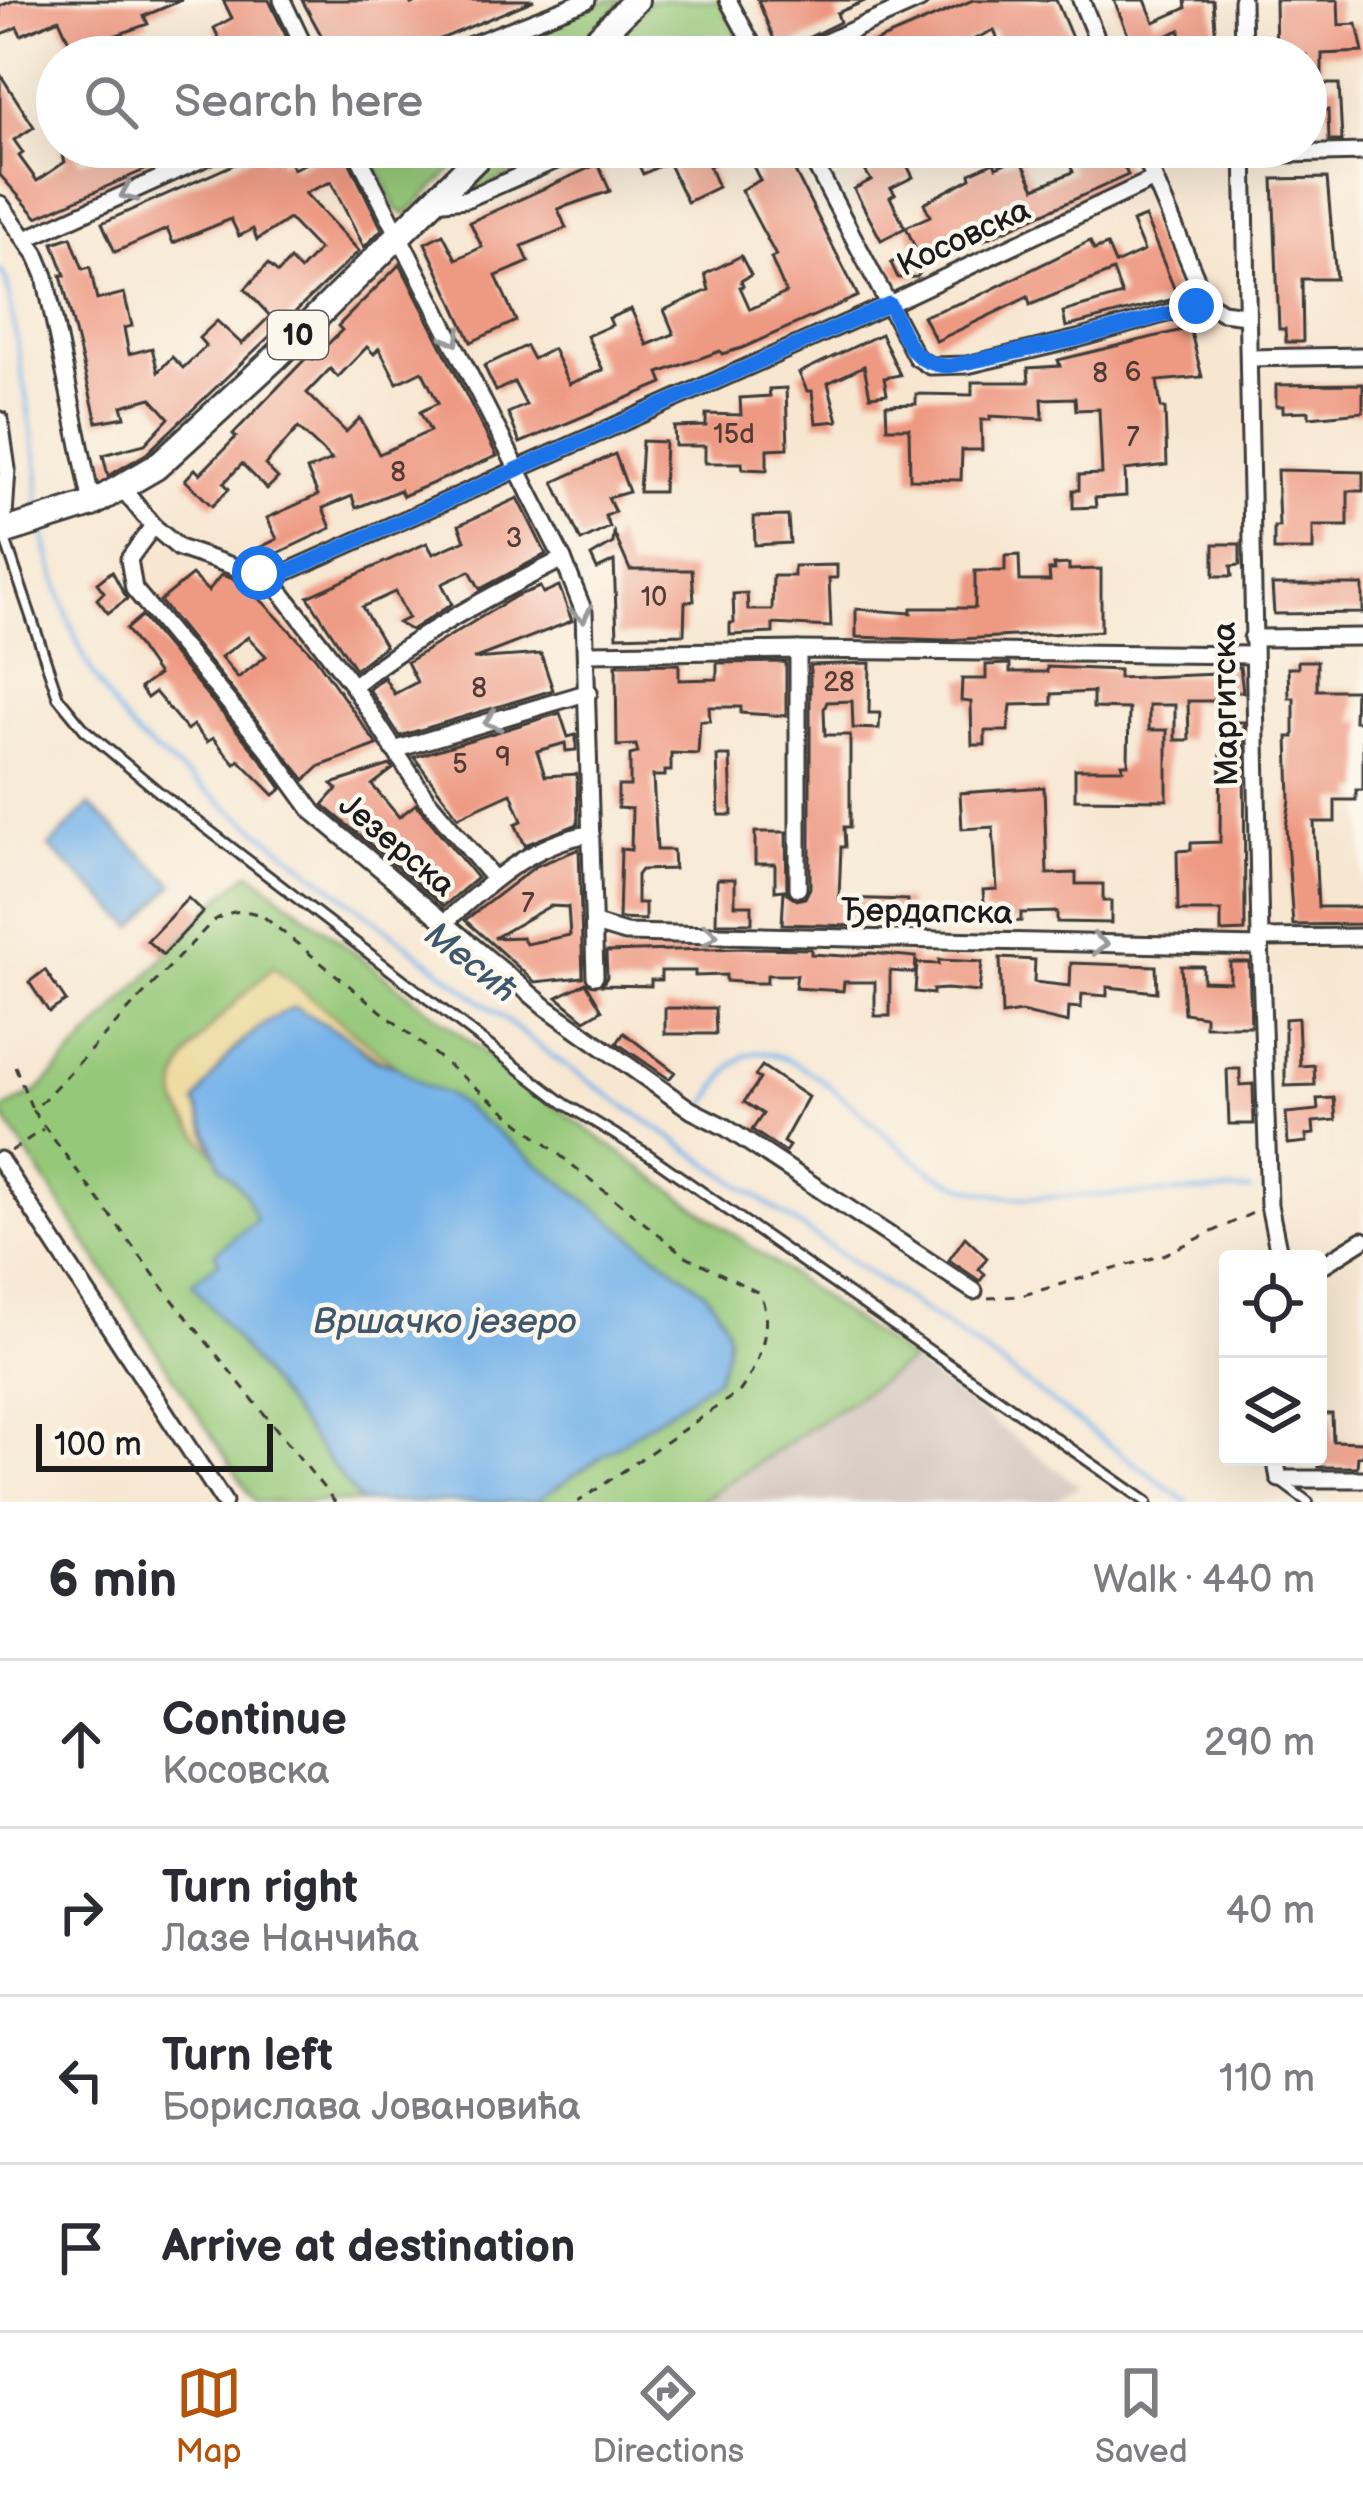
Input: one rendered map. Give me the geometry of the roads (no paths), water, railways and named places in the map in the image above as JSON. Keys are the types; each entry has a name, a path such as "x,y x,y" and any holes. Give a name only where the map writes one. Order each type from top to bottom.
{"main road":[{"path":"600,36 636,0"},
{"name":"10","path":"7,530 92,504 156,467 205,426 467,168"}],"street":[{"path":"282,0 299,36"},
{"path":"494,36 587,0"},
{"path":"728,0 748,36"},
{"path":"840,36 920,0"},
{"path":"1081,0 1096,36"},
{"path":"1242,0 1243,36"},
{"path":"1327,152 1363,152"},
{"path":"26,239 183,168"},
{"path":"365,168 563,559 584,612 595,976"},
{"path":"433,202 466,200 538,168"},
{"path":"817,168 916,357 930,366 1011,354 1206,302"},
{"path":"1150,168 1206,302 1222,312 1246,315"},
{"name":"Маргитска","path":"1244,168 1260,943 1269,1205 1278,1250"},
{"name":"Косовска","path":"271,579 889,304 1154,179"},
{"path":"0,204 45,276 92,504"},
{"path":"1249,358 1363,356"},
{"path":"0,420 7,469 7,530"},
{"path":"122,488 179,548 271,579 352,686 426,798 494,879"},
{"name":"Језерска","path":"154,526 129,559 134,589 269,751 308,806 547,1008 672,1097 974,1291"},
{"path":"352,686 412,642 563,559"},
{"path":"588,653 1252,646 1363,637"},
{"path":"798,650 798,889"},
{"path":"394,750 589,692"},
{"path":"444,923 494,879 564,840 591,834"},
{"name":"Ђердапска","path":"596,924 625,933 1260,943 1363,937"},
{"path":"0,1159 224,1502"},
{"path":"1327,1262 1363,1240"},
{"path":"1277,1466 1279,1479 1363,1479"}],"lane":[{"path":"7,530 58,698 85,730 565,1104 649,1155 1148,1502"},
{"path":"1279,1479 1309,1502"}],"water":[{"path":"89,805 174,884 134,927 49,847"},
{"name":"Вршачко језеро","path":"294,1007 345,1035 375,1060 447,1094 705,1292 727,1332 717,1378 535,1502 360,1502 192,1283 219,1262 215,1253 256,1220 245,1193 221,1167 196,1103 237,1047"}],"waterway":[{"name":"Месић","path":"0,270 7,282 39,474 37,511"},
{"name":"Месић","path":"42,528 76,639 102,689 138,738 552,1056 988,1355 1187,1502"},
{"path":"703,1110 743,1057 771,1054 818,1078 932,1172 975,1190 1020,1198 1251,1190"}]}
